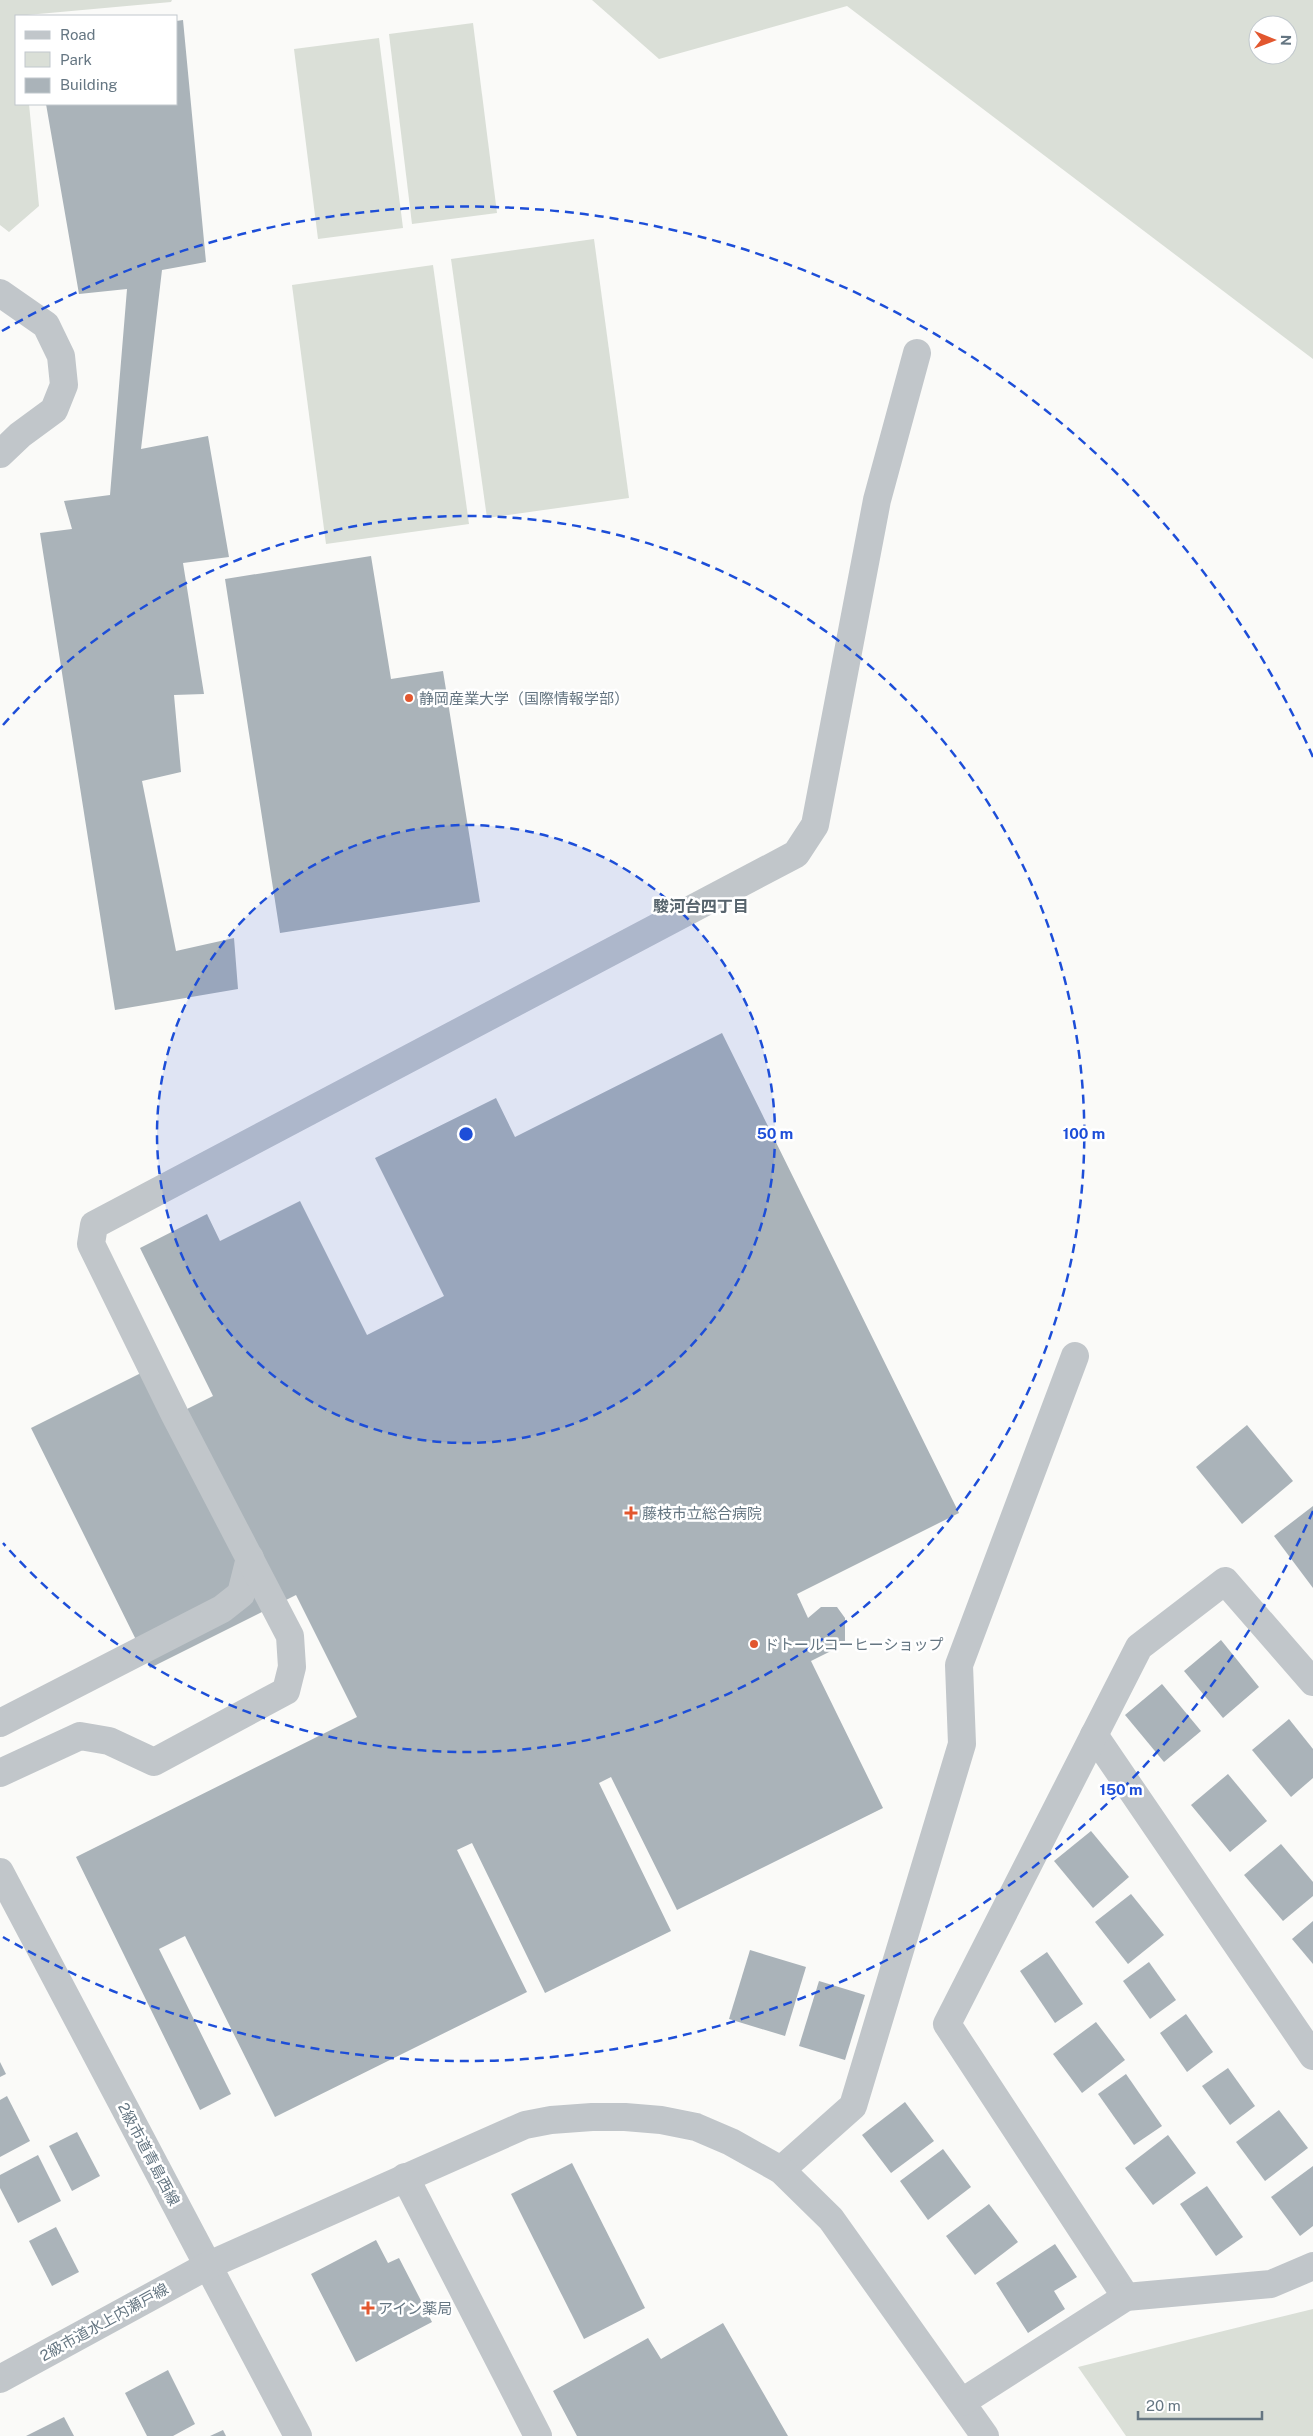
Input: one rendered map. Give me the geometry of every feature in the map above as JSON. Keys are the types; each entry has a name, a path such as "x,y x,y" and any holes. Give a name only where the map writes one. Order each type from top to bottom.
{"street":[{"path":"0,293 46,325 62,356 64,385 54,410 20,435 0,454"},
{"path":"0,1773 80,1736 109,1741 154,1762 286,1691 292,1667 290,1636 175,1415 90,1244 94,1225 796,854 815,825 877,500 917,353"},
{"path":"781,2170 853,2106 962,1744 959,1665 1075,1356"},
{"path":"0,1723 222,1609 241,1594 250,1558"},
{"path":"1126,2297 947,2024 1139,1647 1225,1581 1313,1682"},
{"path":"1094,1735 1313,2056"},
{"name":"2級市道青島西線","path":"0,1872 298,2436"},
{"name":"2級市道水上内瀬戸線","path":"0,2379 208,2265 525,2125 551,2120 625,2116 661,2120 696,2127 731,2142 781,2170 831,2218 986,2436"},
{"path":"405,2177 538,2436"},
{"path":"962,2402 1126,2297 1271,2284 1313,2266"}],"green space":[{"path":"0,0 172,0 171,2 15,15 15,105 29,105 39,206 9,232 0,225"},
{"path":"592,0 1313,0 1313,359 847,6 659,59"},
{"path":"473,23 497,213 412,224 389,34"},
{"path":"379,38 403,228 318,239 294,49"},
{"path":"594,239 629,498 487,518 451,259"},
{"path":"433,265 469,524 326,544 292,285"},
{"path":"1313,2309 1313,2436 1126,2436 1078,2367"}],"building":[{"path":"183,20 206,262 162,270 141,449 208,436 229,557 183,563 204,694 174,695 181,772 142,781 176,951 234,938 238,989 115,1010 40,533 72,529 64,501 110,495 127,289 79,294 46,105 178,105 178,21"},
{"path":"371,556 391,679 443,671 480,902 280,933 225,579"},
{"path":"722,1033 959,1513 797,1594 808,1618 821,1607 837,1607 845,1618 845,1644 811,1661 883,1808 677,1910 611,1777 599,1783 671,1931 545,1993 472,1843 457,1850 527,1992 275,2117 185,1936 159,1949 231,2094 200,2110 76,1857 357,1717 296,1595 150,1668 31,1428 151,1368 175,1415 213,1396 140,1248 207,1214 220,1241 300,1201 367,1335 444,1296 375,1158 496,1098 515,1137"},
{"path":"1247,1425 1293,1481 1242,1524 1196,1467"},
{"path":"1313,1506 1313,1588 1274,1536"},
{"path":"1221,1640 1259,1687 1223,1718 1184,1671"},
{"path":"1162,1684 1201,1731 1164,1762 1125,1715"},
{"path":"1289,1719 1313,1749 1313,1778 1291,1797 1252,1750"},
{"path":"1228,1774 1267,1821 1230,1852 1191,1805"},
{"path":"1091,1831 1129,1877 1093,1908 1054,1861"},
{"path":"1281,1844 1313,1882 1313,1896 1283,1921 1244,1875"},
{"path":"1131,1894 1164,1935 1128,1964 1095,1922"},
{"path":"1313,1921 1313,1964 1292,1939"},
{"path":"750,1950 806,1967 785,2036 729,2019"},
{"path":"1047,1952 1083,2004 1055,2023 1020,1971"},
{"path":"1149,1962 1176,2000 1150,2019 1123,1981"},
{"path":"819,1981 865,1995 845,2060 799,2046"},
{"path":"1186,2014 1213,2052 1187,2072 1160,2033"},
{"path":"1096,2022 1125,2060 1082,2093 1053,2054"},
{"path":"0,2062 6,2074 0,2077"},
{"path":"1228,2068 1255,2106 1230,2125 1202,2086"},
{"path":"1126,2074 1162,2126 1134,2145 1098,2094"},
{"path":"7,2096 30,2141 0,2157 0,2100"},
{"path":"905,2102 934,2141 891,2173 862,2135"},
{"path":"1279,2110 1308,2148 1265,2181 1236,2142"},
{"path":"77,2132 100,2176 72,2191 49,2146"},
{"path":"1168,2135 1196,2173 1153,2205 1125,2168"},
{"path":"943,2149 971,2187 928,2220 900,2181"},
{"path":"38,2155 61,2201 18,2223 0,2188 0,2175"},
{"path":"572,2163 645,2308 584,2339 511,2194"},
{"path":"1313,2166 1313,2226 1300,2236 1271,2197"},
{"path":"1207,2186 1243,2237 1216,2256 1180,2204"},
{"path":"989,2204 1018,2242 975,2275 946,2236"},
{"path":"56,2227 79,2272 52,2286 29,2241"},
{"path":"376,2240 388,2263 399,2258 432,2322 356,2362 311,2274"},
{"path":"1055,2244 1077,2277 1054,2291 1065,2309 1028,2333 996,2283"},
{"path":"723,2323 788,2436 577,2436 553,2391 648,2338 661,2359"},
{"path":"168,2370 195,2424 173,2436 147,2436 125,2393"},
{"path":"64,2417 74,2436 26,2436"},
{"path":"223,2430 226,2436 210,2436"}],"place":[{"name":"静岡産業大学（国際情報学部）","path":"409,698"},
{"name":"藤枝市立総合病院","path":"631,1513"},
{"name":"ドトールコーヒーショップ","path":"754,1644"},
{"name":"アイン薬局","path":"368,2308"}],"district":[{"name":"駿河台四丁目","path":"701,906"}]}
